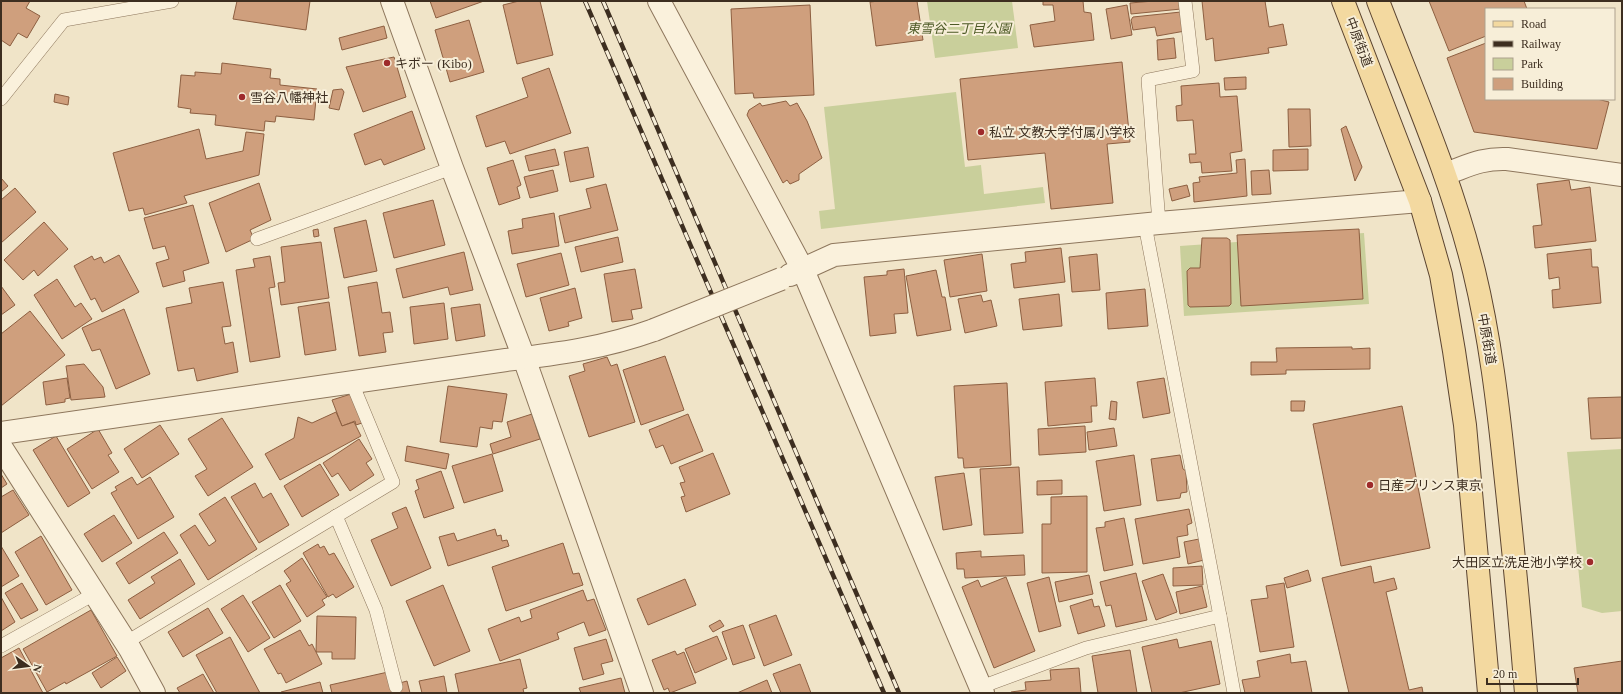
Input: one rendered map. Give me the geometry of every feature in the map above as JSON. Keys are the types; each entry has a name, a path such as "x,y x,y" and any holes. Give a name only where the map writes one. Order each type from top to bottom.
{"main road":[{"name":"中原街道","path":"1343,1 1420,200 1441,275 1464,418 1489,693"},
{"name":"中原街道","path":"1378,1 1444,174 1474,270 1489,347 1505,476 1526,693"}],"street":[{"path":"392,1 452,168 524,358 642,693"},
{"path":"659,1 803,270 982,690"},
{"path":"1444,174 1481,161 1491,159 1507,159 1622,175"},
{"path":"1,433 567,353 625,340 654,330 781,280 834,255 1420,200"},
{"path":"1,447 125,643 154,693"}],"lane":[{"path":"1,98 64,20 172,1"},
{"path":"1185,1 1193,71 1148,80 1152,224 1234,693"},
{"path":"257,239 452,168"},
{"path":"125,643 393,482 352,383"},
{"path":"336,516 376,610 396,687"},
{"path":"1,646 94,594"},
{"path":"982,690 1086,648 1220,616"}],"green space":[{"name":"東雪谷二丁目公園","path":"927,1 1012,1 1018,48 935,58"},
{"path":"956,92 965,167 981,165 984,194 1043,187 1045,203 821,229 819,211 835,209 824,107"},
{"path":"1364,233 1369,304 1184,316 1180,246"},
{"path":"1622,449 1622,611 1602,613 1582,607 1567,452"}],"building":[{"path":"1,1 30,1 26,8 40,16 27,38 18,33 10,46 1,40"},
{"path":"237,1 310,1 306,30 233,19"},
{"path":"430,1 484,1 436,18"},
{"path":"519,1 540,1 553,55 517,64 503,5"},
{"path":"917,1 923,40 876,46 870,2"},
{"path":"1043,1 1083,1 1084,12 1091,13 1094,40 1034,47 1030,25 1055,21 1053,5 1043,5"},
{"path":"1180,1 1181,9 1131,14 1130,3"},
{"path":"1202,1 1265,1 1269,27 1283,24 1287,45 1268,48 1269,53 1215,61 1213,38 1206,40"},
{"path":"1429,1 1524,1 1527,8 1485,8 1485,36 1449,51"},
{"path":"810,5 814,95 754,98 753,93 735,94 731,9"},
{"path":"1127,5 1132,35 1111,39 1106,9"},
{"path":"1181,12 1185,31 1157,36 1155,27 1133,30 1131,20 1133,17"},
{"path":"469,20 484,72 450,82 435,30"},
{"path":"384,26 387,38 342,50 339,38"},
{"path":"1174,38 1176,58 1158,60 1157,40"},
{"path":"1485,43 1485,100 1601,100 1609,102 1597,149 1474,132 1447,58"},
{"path":"394,57 406,97 363,112 346,67"},
{"path":"1122,62 1130,142 1107,144 1113,203 1051,209 1045,153 968,160 960,79"},
{"path":"222,63 271,69 270,78 280,79 280,85 317,89 314,120 276,116 275,122 265,121 264,131 215,125 216,115 190,113 191,109 178,107 181,75 195,76 195,72 221,74"},
{"path":"549,68 571,133 510,154 505,141 486,147 476,116 528,97 522,78"},
{"path":"1246,77 1246,89 1225,90 1224,78"},
{"path":"1219,83 1220,97 1237,96 1242,151 1230,153 1232,171 1202,173 1201,162 1190,163 1189,154 1196,154 1193,120 1177,121 1176,106 1182,105 1181,86"},
{"path":"342,89 344,92 339,110 329,108 333,90"},
{"path":"55,94 69,97 68,105 54,102"},
{"path":"786,101 790,106 797,103 807,121 822,158 799,174 799,180 790,184 787,180 783,183 747,115 749,110 760,103 762,106"},
{"path":"1288,109 1310,109 1311,146 1289,147"},
{"path":"412,111 425,149 384,165 381,159 365,165 354,134"},
{"path":"1346,126 1362,167 1355,181 1341,129"},
{"path":"199,129 206,159 243,151 246,132 264,134 259,175 184,196 187,203 145,215 143,208 129,211 113,153"},
{"path":"588,147 594,177 570,182 564,152"},
{"path":"555,149 559,165 529,171 525,156"},
{"path":"1308,149 1308,170 1273,171 1273,150"},
{"path":"1245,159 1247,196 1194,202 1193,183 1200,182 1199,177 1237,173 1236,160"},
{"path":"513,160 521,185 517,187 520,198 499,205 487,168"},
{"path":"553,170 558,191 530,198 524,177"},
{"path":"1269,170 1271,194 1252,195 1251,171"},
{"path":"1,178 8,186 1,192"},
{"path":"1569,180 1571,190 1590,187 1596,241 1535,248 1533,226 1542,225 1537,184"},
{"path":"259,183 271,220 250,230 254,239 226,252 209,203"},
{"path":"606,184 618,230 565,243 559,216 591,208 586,189"},
{"path":"1187,185 1190,196 1172,201 1169,189"},
{"path":"15,188 36,212 1,243 1,200"},
{"path":"433,200 445,245 394,258 383,213"},
{"path":"193,205 209,263 183,271 185,281 163,287 156,263 169,259 165,246 153,249 144,218"},
{"path":"554,213 559,246 512,254 508,231 523,228 522,219"},
{"path":"366,220 377,271 344,278 334,228"},
{"path":"44,222 68,249 38,276 34,270 23,280 4,260"},
{"path":"318,229 319,236 314,237 313,230"},
{"path":"1359,229 1363,299 1241,306 1237,235"},
{"path":"618,237 623,262 581,272 575,247"},
{"path":"1202,238 1227,238 1230,240 1231,304 1229,306 1190,307 1188,305 1187,271 1190,268 1200,268"},
{"path":"321,242 329,298 281,305 278,283 285,282 281,247"},
{"path":"1061,248 1065,282 1014,288 1011,264 1026,262 1025,252"},
{"path":"1591,249 1592,267 1598,267 1601,303 1553,308 1552,290 1560,289 1559,277 1549,279 1547,254"},
{"path":"464,252 473,290 450,295 448,287 403,298 396,269"},
{"path":"561,253 569,285 526,297 517,264"},
{"path":"982,254 987,291 950,297 944,260"},
{"path":"1097,254 1100,290 1072,292 1069,257"},
{"path":"119,255 139,292 102,312 95,298 91,300 74,266 92,256 94,260 101,257 104,263"},
{"path":"270,256 275,287 269,288 280,357 250,362 236,270 255,267 253,259"},
{"path":"635,269 642,308 631,310 633,319 612,322 604,274"},
{"path":"904,269 908,313 894,314 896,333 870,336 864,277 887,275 887,271"},
{"path":"936,270 942,297 945,297 951,330 917,336 906,276"},
{"path":"57,279 75,307 81,303 92,319 62,339 34,295"},
{"path":"223,282 231,326 222,327 225,344 233,342 238,372 197,381 194,368 178,371 166,308 192,303 189,288"},
{"path":"377,282 382,313 390,312 393,332 383,333 386,352 359,356 348,287"},
{"path":"1,286 15,305 1,315"},
{"path":"575,288 582,318 568,322 569,326 549,331 540,298"},
{"path":"1145,289 1148,326 1108,329 1106,293"},
{"path":"1059,294 1062,326 1023,330 1019,299"},
{"path":"981,295 983,302 991,300 997,326 965,333 958,299"},
{"path":"329,302 336,350 305,355 298,307"},
{"path":"444,303 448,339 414,344 410,307"},
{"path":"480,304 485,336 456,341 451,308"},
{"path":"124,309 150,374 116,389 100,349 92,351 82,328"},
{"path":"30,311 65,355 1,406 1,334"},
{"path":"1352,347 1352,349 1370,348 1370,369 1286,370 1286,374 1251,375 1251,362 1277,362 1276,348"},
{"path":"665,356 684,410 641,425 623,370"},
{"path":"607,357 611,366 617,364 635,422 589,437 569,376 585,371 583,364"},
{"path":"84,364 103,387 105,397 71,400 66,366"},
{"path":"67,378 70,398 65,399 65,402 46,405 43,382"},
{"path":"1095,378 1097,406 1091,406 1092,422 1048,426 1045,382"},
{"path":"1164,378 1170,413 1143,418 1137,382"},
{"path":"1007,383 1011,465 964,468 963,458 958,458 954,386"},
{"path":"448,386 507,394 502,422 493,421 492,429 480,427 477,447 440,442"},
{"path":"351,394 362,423 356,425 355,421 342,426 332,400"},
{"path":"1622,397 1622,438 1591,439 1588,398"},
{"path":"1111,401 1117,402 1116,420 1109,419"},
{"path":"1291,401 1305,401 1304,411 1291,411"},
{"path":"1402,406 1430,548 1341,566 1313,424"},
{"path":"336,412 342,426 354,422 361,436 280,480 265,454 294,438 298,417 312,423"},
{"path":"532,414 540,439 493,454 490,444 511,437 507,422"},
{"path":"688,414 703,451 671,464 663,445 656,448 649,430"},
{"path":"222,418 253,467 208,496 195,476 207,469 188,439"},
{"path":"160,425 179,454 142,478 124,449"},
{"path":"1085,426 1086,452 1039,455 1038,429"},
{"path":"1114,428 1117,446 1089,450 1087,432"},
{"path":"98,429 112,453 108,455 119,472 92,489 67,449"},
{"path":"56,436 90,493 68,507 33,450"},
{"path":"359,439 372,459 366,463 374,475 350,491 338,473 332,477 323,463"},
{"path":"407,446 449,454 446,469 405,461"},
{"path":"713,453 730,494 686,512 681,497 685,496 680,483 685,482 679,467"},
{"path":"492,454 503,491 464,503 452,466"},
{"path":"1134,455 1141,505 1104,511 1096,461"},
{"path":"1180,455 1183,469 1186,471 1187,492 1181,493 1180,498 1157,501 1151,459"},
{"path":"320,464 339,495 302,517 284,486"},
{"path":"1019,467 1023,533 984,535 980,469"},
{"path":"441,471 454,508 424,518 415,491 419,489 416,480"},
{"path":"964,473 972,525 943,530 935,477"},
{"path":"1,474 7,484 1,488"},
{"path":"132,477 137,485 150,477 174,517 138,539 111,493 117,490 115,487"},
{"path":"1062,480 1062,494 1037,495 1037,481"},
{"path":"255,483 263,498 271,493 289,525 259,543 231,497"},
{"path":"13,490 29,515 1,533 1,497"},
{"path":"1087,496 1087,572 1042,573 1042,524 1051,524 1051,497"},
{"path":"225,497 257,549 208,580 180,535 195,525 209,546 216,541 199,514"},
{"path":"406,507 431,568 391,586 371,540 398,528 392,513"},
{"path":"1189,509 1192,523 1187,525 1188,535 1177,537 1180,557 1143,564 1135,519"},
{"path":"114,515 132,543 102,562 84,534"},
{"path":"1124,518 1133,565 1104,571 1096,528 1105,527 1105,522"},
{"path":"495,529 497,536 501,535 502,541 507,540 509,546 448,566 439,537 454,533 457,541"},
{"path":"164,532 178,553 129,584 116,563"},
{"path":"41,536 72,590 46,605 15,552"},
{"path":"1199,539 1204,560 1188,564 1184,542"},
{"path":"563,543 573,574 579,573 583,585 506,611 492,567"},
{"path":"318,544 320,548 324,546 329,555 334,553 354,587 336,598 333,594 328,597 303,553"},
{"path":"1,546 19,576 1,587"},
{"path":"981,551 981,557 1024,555 1025,575 965,578 964,569 957,569 956,553"},
{"path":"302,558 327,597 322,600 325,605 307,617 286,584 291,581 284,571"},
{"path":"180,559 195,584 140,619 128,600 155,583 151,577"},
{"path":"1202,566 1203,585 1173,586 1173,568"},
{"path":"1371,566 1374,583 1394,578 1397,589 1386,592 1409,690 1422,687 1423,693 1349,693 1322,578"},
{"path":"1308,570 1311,581 1287,588 1284,578"},
{"path":"1136,573 1147,620 1116,627 1111,605 1106,606 1100,582"},
{"path":"1163,574 1177,612 1156,620 1142,581"},
{"path":"1089,575 1093,594 1059,602 1055,582"},
{"path":"1006,577 1035,651 994,668 962,587 978,580 981,587"},
{"path":"1049,577 1061,626 1039,632 1027,583"},
{"path":"685,579 696,605 648,625 637,599"},
{"path":"22,583 38,610 21,619 5,593"},
{"path":"1284,583 1294,647 1260,652 1251,600 1268,598 1266,586"},
{"path":"280,585 301,621 274,638 252,602"},
{"path":"443,585 470,651 434,666 406,601"},
{"path":"1202,586 1207,607 1180,614 1176,592"},
{"path":"583,590 587,601 594,599 606,630 589,636 584,622 557,633 559,639 500,661 488,629 519,617 521,622 532,618 530,610"},
{"path":"243,595 270,638 248,652 221,609"},
{"path":"1,597 15,622 1,631"},
{"path":"1092,599 1094,607 1099,606 1105,626 1078,634 1070,606"},
{"path":"208,608 223,633 183,657 168,632"},
{"path":"91,610 117,656 66,684 65,682 47,692 23,649"},
{"path":"776,615 792,655 764,666 749,625"},
{"path":"317,616 356,617 355,659 332,659 332,652 316,652"},
{"path":"720,620 724,626 713,632 709,626"},
{"path":"743,625 755,658 733,665 722,632"},
{"path":"300,630 309,646 312,644 322,664 286,683 281,673 278,674 264,649"},
{"path":"717,636 727,659 695,673 685,649"},
{"path":"230,637 260,693 217,693 196,655"},
{"path":"606,639 613,661 601,664 604,674 583,680 574,648"},
{"path":"1177,639 1179,648 1211,641 1220,684 1179,693 1152,693 1142,647"},
{"path":"19,648 43,693 1,693 1,658"},
{"path":"1130,650 1137,693 1098,693 1092,656"},
{"path":"675,651 677,655 684,652 696,683 670,693 668,688 664,690 652,660"},
{"path":"1290,654 1291,663 1306,661 1312,693 1245,693 1242,680 1260,677 1257,661"},
{"path":"117,657 126,671 101,688 92,673"},
{"path":"520,659 527,688 523,689 524,693 459,693 455,674"},
{"path":"1622,661 1622,693 1578,693 1574,668"},
{"path":"800,664 811,693 781,693 773,674"},
{"path":"1079,668 1081,693 1011,693 1026,690 1025,682 1051,680 1050,670"},
{"path":"388,672 393,693 332,693 330,685"},
{"path":"203,674 214,693 180,693 177,688"},
{"path":"444,676 447,693 422,693 419,681"},
{"path":"621,678 625,693 581,693 579,688"},
{"path":"767,680 772,693 737,693"},
{"path":"407,681 410,693 399,693 396,684"},
{"path":"320,682 323,693 281,692"}],"railway":[{"path":"585,1 884,693"},
{"path":"603,1 899,693"}],"place":[{"name":"キボー (Kibo)","path":"387,63"},
{"name":"雪谷八幡神社","path":"242,97"},
{"name":"私立 文教大学付属小学校","path":"981,132"},
{"name":"日産プリンス東京","path":"1370,485"},
{"name":"大田区立洗足池小学校","path":"1590,562"}]}
